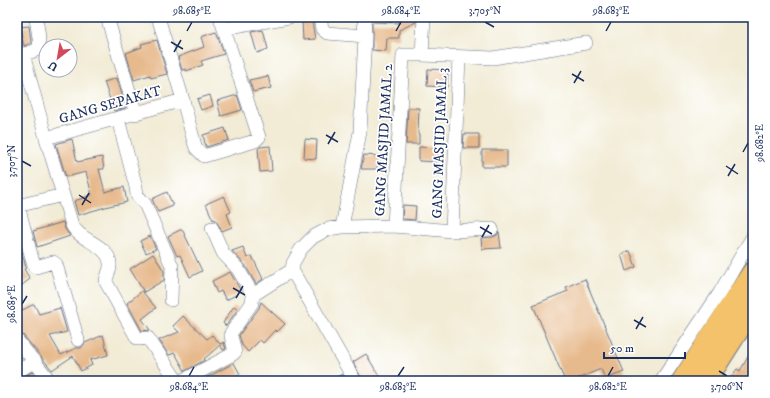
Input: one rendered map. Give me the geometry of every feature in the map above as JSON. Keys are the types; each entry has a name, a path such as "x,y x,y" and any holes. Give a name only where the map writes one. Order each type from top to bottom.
{"highway":[{"path":"683,381 753,273"},
{"path":"705,381 753,306"}],"street":[{"path":"107,17 136,114"},
{"path":"158,17 196,148 204,156 255,141 259,137 222,23 289,17"},
{"path":"320,17 322,29 326,33 365,36"},
{"path":"342,227 360,132 365,36 364,17"},
{"path":"424,17 422,55 493,58 586,43"},
{"path":"36,19 39,44 38,48 35,51 20,55 74,229 108,255 110,270 106,278 106,282 137,338 148,338 177,381"},
{"name":"GANG MASJID JAMAL 2","path":"394,226 403,55 422,55"},
{"name":"GANG MASJID JAMAL 3","path":"452,231 458,57"},
{"name":"GANG SEPAKAT","path":"46,138 183,100"},
{"path":"118,119 136,188 136,195 144,204 172,266 171,300"},
{"path":"63,195 17,205 34,266 36,267 53,262 56,264 78,340"},
{"path":"355,381 292,270 293,263 301,249 313,237 328,230 342,227 394,226 452,231 492,229"},
{"path":"182,381 235,352 230,336 231,333 252,303 252,294 238,269 223,253 212,228"},
{"path":"661,381 719,294 753,236"},
{"path":"252,294 292,270"},
{"path":"17,340 50,381"},
{"path":"17,372 35,361"}],"building":[{"path":"397,17 416,17 416,22 399,30 399,38 387,38 386,51 372,50 372,22 400,23"},
{"path":"302,21 312,21 315,39 303,40"},
{"path":"29,26 31,43 24,46 20,27"},
{"path":"263,30 268,49 257,53 251,32"},
{"path":"216,32 224,54 201,61 203,65 186,71 186,69 182,70 178,57 204,47 201,37"},
{"path":"157,40 167,74 151,78 150,75 134,80 126,53 142,47 141,44"},
{"path":"428,69 448,70 447,87 427,86"},
{"path":"268,76 271,88 253,92 249,80"},
{"path":"117,78 126,108 114,111 104,82"},
{"path":"210,95 213,106 201,110 197,99"},
{"path":"237,95 242,110 221,116 217,101"},
{"path":"408,108 419,108 419,144 406,144"},
{"path":"225,128 229,140 206,147 203,135"},
{"path":"464,134 479,134 479,148 463,148"},
{"path":"72,139 77,162 102,157 104,169 99,169 105,192 124,187 127,202 78,215 74,201 92,195 86,172 66,177 56,144"},
{"path":"305,139 317,140 316,159 304,158"},
{"path":"270,146 272,171 260,172 258,149 260,147"},
{"path":"419,147 438,148 437,162 419,161"},
{"path":"482,150 507,150 507,167 482,167"},
{"path":"364,155 378,156 377,169 361,169"},
{"path":"167,192 173,206 158,212 152,199"},
{"path":"224,196 231,212 227,214 232,227 222,231 215,219 213,220 206,204"},
{"path":"403,205 416,206 415,220 402,219"},
{"path":"63,222 65,229 70,236 37,247 33,231"},
{"path":"182,229 202,271 190,277 180,255 177,256 168,236"},
{"path":"499,232 501,248 482,249 481,238 493,237"},
{"path":"17,233 26,268 24,269 30,279 17,289"},
{"path":"150,236 156,249 146,253 140,241"},
{"path":"243,247 247,258 252,256 263,279 256,284 245,265 232,251"},
{"path":"630,251 636,267 626,271 621,254"},
{"path":"153,254 164,271 164,280 144,292 130,269"},
{"path":"230,272 241,291 226,300 221,291 217,293 212,281"},
{"path":"585,279 624,372 605,379 601,369 572,381 565,381 533,305 568,291 566,287"},
{"path":"142,291 156,308 142,319 150,330 142,331 127,303"},
{"path":"261,302 285,324 277,332 275,330 263,343 260,340 248,352 242,345 239,335 259,308"},
{"path":"34,304 39,314 60,308 67,332 50,336 61,355 76,348 81,348 85,343 103,335 108,355 90,360 92,365 81,371 73,356 52,370 23,335 17,332 17,313"},
{"path":"234,306 238,309 226,326 223,323"},
{"path":"183,316 207,339 212,335 220,344 224,342 226,349 223,350 220,345 204,359 205,360 185,371 175,353 169,355 159,340 179,332 173,326"},
{"path":"753,348 753,369 747,380 748,381 728,381 737,369 740,371"},
{"path":"366,354 382,381 363,381 353,362"},
{"path":"234,363 240,374 228,381 200,381"},
{"path":"32,372 40,381 17,381 17,380"},
{"path":"342,374 346,381 330,381"}]}
